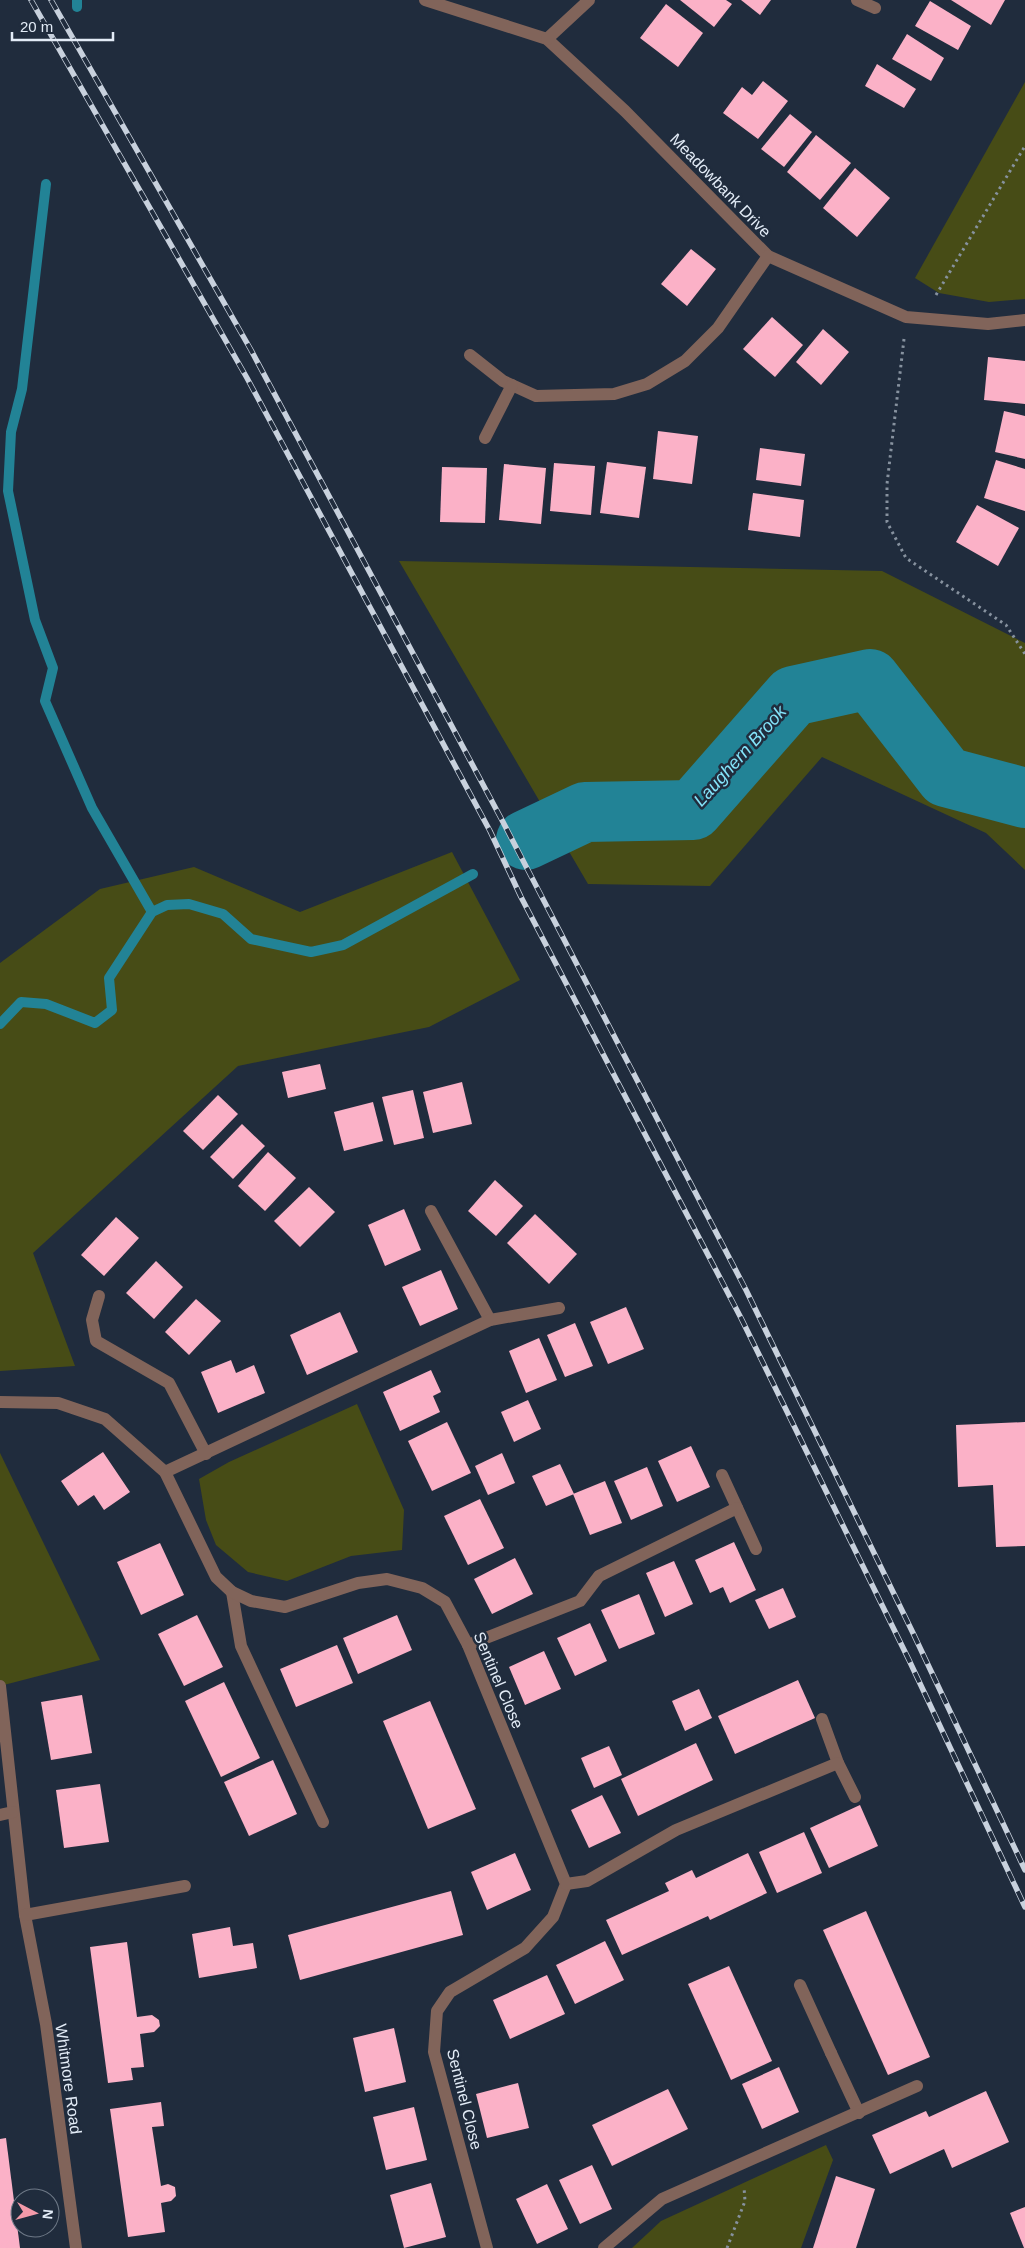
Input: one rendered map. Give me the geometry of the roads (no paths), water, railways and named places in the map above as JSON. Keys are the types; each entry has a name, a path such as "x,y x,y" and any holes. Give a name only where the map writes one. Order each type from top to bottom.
{"street":[{"name":"Meadowbank Drive","path":"425,0 547,39 625,111 768,256 906,317 988,324 1025,320"},
{"path":"547,39 589,0"},
{"path":"857,0 875,8"},
{"path":"470,355 503,381 536,396 614,394 647,384 685,361 711,334 768,256"},
{"path":"485,438 512,385"},
{"path":"431,1211 490,1320"},
{"path":"99,1296 92,1320 96,1341 169,1383 206,1454"},
{"path":"165,1472 490,1320 559,1308"},
{"name":"Sentinel Close","path":"0,1402 58,1403 105,1419 165,1472 216,1577 232,1592 252,1601 285,1608 358,1583 387,1579 422,1588 445,1602 468,1645 566,1884 553,1917 525,1948 450,1992 437,2012 434,2052 487,2248"},
{"path":"722,1475 756,1549"},
{"path":"468,1645 580,1601 599,1576 737,1508"},
{"path":"232,1592 241,1646 323,1822"},
{"name":"Whitmore Road","path":"0,1686 25,1916 46,2024 76,2248"},
{"path":"822,1719 838,1763 855,1797"},
{"path":"566,1884 587,1880 676,1830 838,1763"},
{"path":"0,1815 13,1812"},
{"path":"25,1916 185,1886"},
{"path":"800,1985 859,2113"},
{"path":"604,2248 662,2199 917,2086"}],"waterway":[{"path":"77,0 77,7"},
{"path":"46,184 22,389 11,432 8,491 35,620 53,668 45,701 92,808 152,912"},
{"name":"Laughern Brook","path":"526,840 585,812 693,810 793,696 870,679 946,777 1025,798"},
{"name":"Laughern Brook","path":"0,1024 21,1002 46,1004 95,1023 112,1010 109,978 152,912 167,905 189,904 223,914 251,939 311,952 343,945 473,874"}],"railway":[{"path":"31,0 247,378 490,831 521,897 741,1318 909,1660 1025,1907"},
{"path":"51,0 251,350 503,822 746,1290 913,1633 1025,1870"}]}
